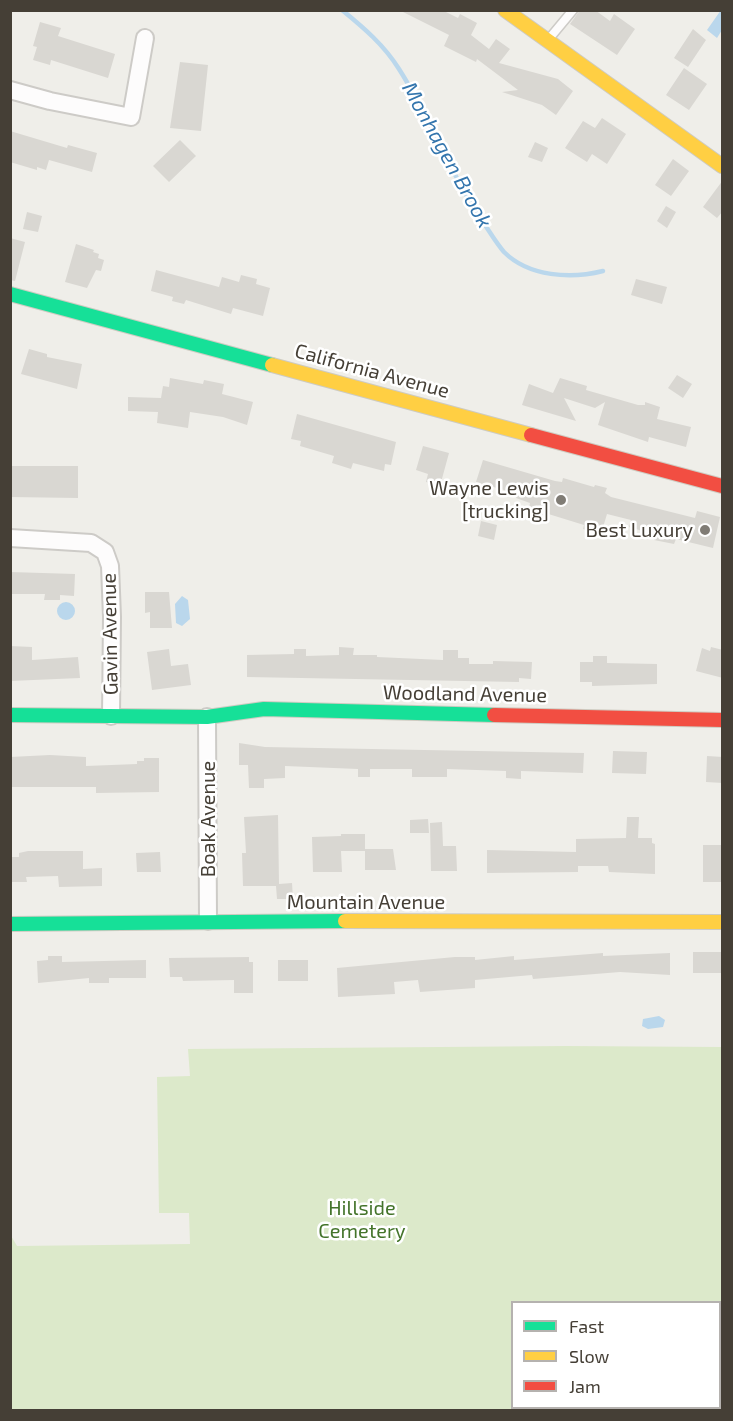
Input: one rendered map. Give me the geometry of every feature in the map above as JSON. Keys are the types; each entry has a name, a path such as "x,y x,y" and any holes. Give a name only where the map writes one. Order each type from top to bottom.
{"street":[{"path":"505,10 723,166"},
{"path":"10,90 50,101 131,117 145,38"},
{"name":"California Avenue","path":"10,294 723,486"},
{"name":"Gavin Avenue","path":"10,538 91,543 105,552 110,566 112,617 111,716"},
{"name":"Woodland Avenue","path":"10,715 207,717 264,710 723,720"},
{"name":"Boak Avenue","path":"207,717 208,921"},
{"name":"Mountain Avenue","path":"10,924 208,921 723,922"}],"lane":[{"path":"548,41 573,10"}],"green space":[{"name":"Hillside Cemetery","path":"722,1047 722,1410 11,1410 10,1234 17,1246 190,1244 189,1213 159,1213 157,1077 190,1076 188,1049"}],"water":[{"path":"721,10 722,30 717,38 707,30"},
{"path":"182,596 188,600 190,619 182,626 176,623 175,604"},
{"path":"66,602 72,605 75,611 72,617 66,620 60,617 57,611 60,605"},
{"path":"659,1016 665,1020 663,1027 648,1029 642,1026 643,1019"}],"building":[{"path":"399,10 442,10 458,18 460,14 477,23 471,35 489,49 496,39 510,49 499,63 558,79 573,91 556,115 542,105 502,92 518,90 477,59 476,62 444,46 449,35"},
{"path":"580,10 595,10 610,21 614,14 635,29 617,55 570,24"},
{"path":"40,22 61,28 58,36 115,54 108,78 51,60 50,65 33,60 37,47 33,46"},
{"path":"693,29 706,40 688,67 674,58"},
{"path":"180,62 208,65 201,131 170,128"},
{"path":"684,68 707,84 689,110 666,95"},
{"path":"602,118 626,134 607,164 592,154 587,162 565,148 583,121 595,128"},
{"path":"10,131 67,148 68,145 97,153 92,172 49,160 46,170 37,167 37,170 10,162"},
{"path":"180,140 196,156 169,182 153,166"},
{"path":"535,142 548,148 542,162 528,157"},
{"path":"673,159 689,171 671,196 655,185"},
{"path":"723,180 723,211 717,218 703,207"},
{"path":"666,206 676,212 667,228 657,221"},
{"path":"27,212 42,216 38,232 23,229"},
{"path":"10,238 25,242 15,281 10,280"},
{"path":"76,244 94,250 93,252 99,254 98,258 104,260 101,271 96,270 87,288 65,282"},
{"path":"156,270 219,287 222,277 239,282 241,275 257,279 256,284 270,288 263,316 233,308 231,314 186,300 184,304 172,301 173,297 151,291"},
{"path":"636,279 667,287 662,304 631,295"},
{"path":"29,349 47,354 47,357 82,364 77,389 21,374"},
{"path":"677,375 692,384 683,398 668,388"},
{"path":"170,378 203,384 204,380 224,384 222,394 253,402 247,425 223,417 190,412 188,428 157,423 158,412 128,411 128,397 161,398 163,386 169,387"},
{"path":"560,378 587,386 586,390 638,405 645,405 645,402 660,407 657,419 691,427 686,447 649,437 648,442 598,425 605,402 595,408 564,398 576,421 522,405 529,384 553,393"},
{"path":"297,414 396,442 391,465 385,464 384,471 353,463 351,469 332,463 334,456 300,446 301,441 291,439"},
{"path":"423,446 449,453 440,486 426,482 428,474 416,470"},
{"path":"483,460 555,481 562,482 563,478 594,487 595,485 607,488 605,493 611,497 695,518 697,511 720,517 713,548 676,539 674,544 654,540 656,535 629,527 631,520 607,514 601,534 583,529 584,525 529,508 530,503 516,498 518,494 476,482"},
{"path":"10,466 78,466 78,498 10,497"},
{"path":"481,521 497,525 494,540 478,536"},
{"path":"10,572 75,574 74,596 60,595 60,600 44,600 45,594 10,594"},
{"path":"145,592 169,592 172,628 150,628 150,612 145,613"},
{"path":"10,646 32,647 32,660 78,657 80,678 10,681"},
{"path":"339,647 354,648 353,655 377,655 377,657 443,660 443,650 458,650 458,658 469,658 469,664 493,664 493,661 532,662 531,679 519,678 519,682 247,677 247,655 294,654 294,649 306,649 306,656 339,655"},
{"path":"711,647 723,650 723,678 696,671 702,648 710,651"},
{"path":"169,649 171,666 188,664 191,685 152,690 147,652"},
{"path":"593,656 607,656 607,663 657,664 657,684 592,686 592,682 580,682 580,662 593,662"},
{"path":"239,743 265,747 584,753 583,773 521,771 521,779 506,778 506,771 447,769 447,777 412,777 412,769 370,769 370,777 358,777 358,769 285,766 285,778 264,779 264,788 249,788 248,765 239,765"},
{"path":"613,751 647,752 646,774 612,773"},
{"path":"50,755 86,757 86,766 137,764 137,761 144,761 144,758 159,758 159,792 96,793 96,787 10,787 10,757"},
{"path":"707,756 723,757 723,783 706,782"},
{"path":"278,815 279,884 292,883 293,899 277,899 276,886 243,886 242,853 246,853 244,817"},
{"path":"627,817 639,817 638,838 652,838 652,843 655,844 655,874 609,872 608,866 578,866 578,872 487,873 487,850 576,852 576,839 626,838"},
{"path":"428,819 429,833 410,833 410,820"},
{"path":"442,822 443,846 456,846 457,871 431,871 430,823"},
{"path":"341,834 365,834 365,849 393,849 396,870 365,870 365,851 341,851 342,872 313,872 312,837 341,836"},
{"path":"703,845 723,845 723,882 703,882"},
{"path":"83,851 83,869 102,868 102,886 59,887 58,876 26,877 27,882 10,882 10,857 19,857 19,853"},
{"path":"160,852 161,872 137,872 136,853"},
{"path":"693,952 723,952 723,973 693,973"},
{"path":"603,953 603,956 670,953 670,975 620,972 533,979 532,975 475,980 475,988 420,992 418,980 394,982 395,994 338,997 337,968 455,957 475,957 475,960 514,956 514,960"},
{"path":"48,956 62,956 62,962 146,960 146,978 109,978 109,983 89,983 89,978 38,983 37,961 48,960"},
{"path":"249,957 249,962 253,962 253,993 234,993 234,980 183,981 182,977 170,977 169,958"},
{"path":"278,960 308,960 308,981 278,981"}],"waterway":[{"name":"Monhagen Brook","path":"342,10 366,30 393,60 462,187 504,252 526,267 551,274 578,275 603,271"}],"traffic: fast":[{"path":"10,294 272,365"},
{"path":"10,715 207,717 264,709 494,715"},
{"path":"10,924 345,921"}],"traffic: slow":[{"path":"505,10 722,166"},
{"path":"272,365 531,435"},
{"path":"345,921 722,922"}],"traffic: jam":[{"path":"531,435 722,486"},
{"path":"494,715 722,720"}],"place":[{"name":"Wayne Lewis [trucking]","path":"561,500"},
{"name":"Best Luxury","path":"705,530"}]}
